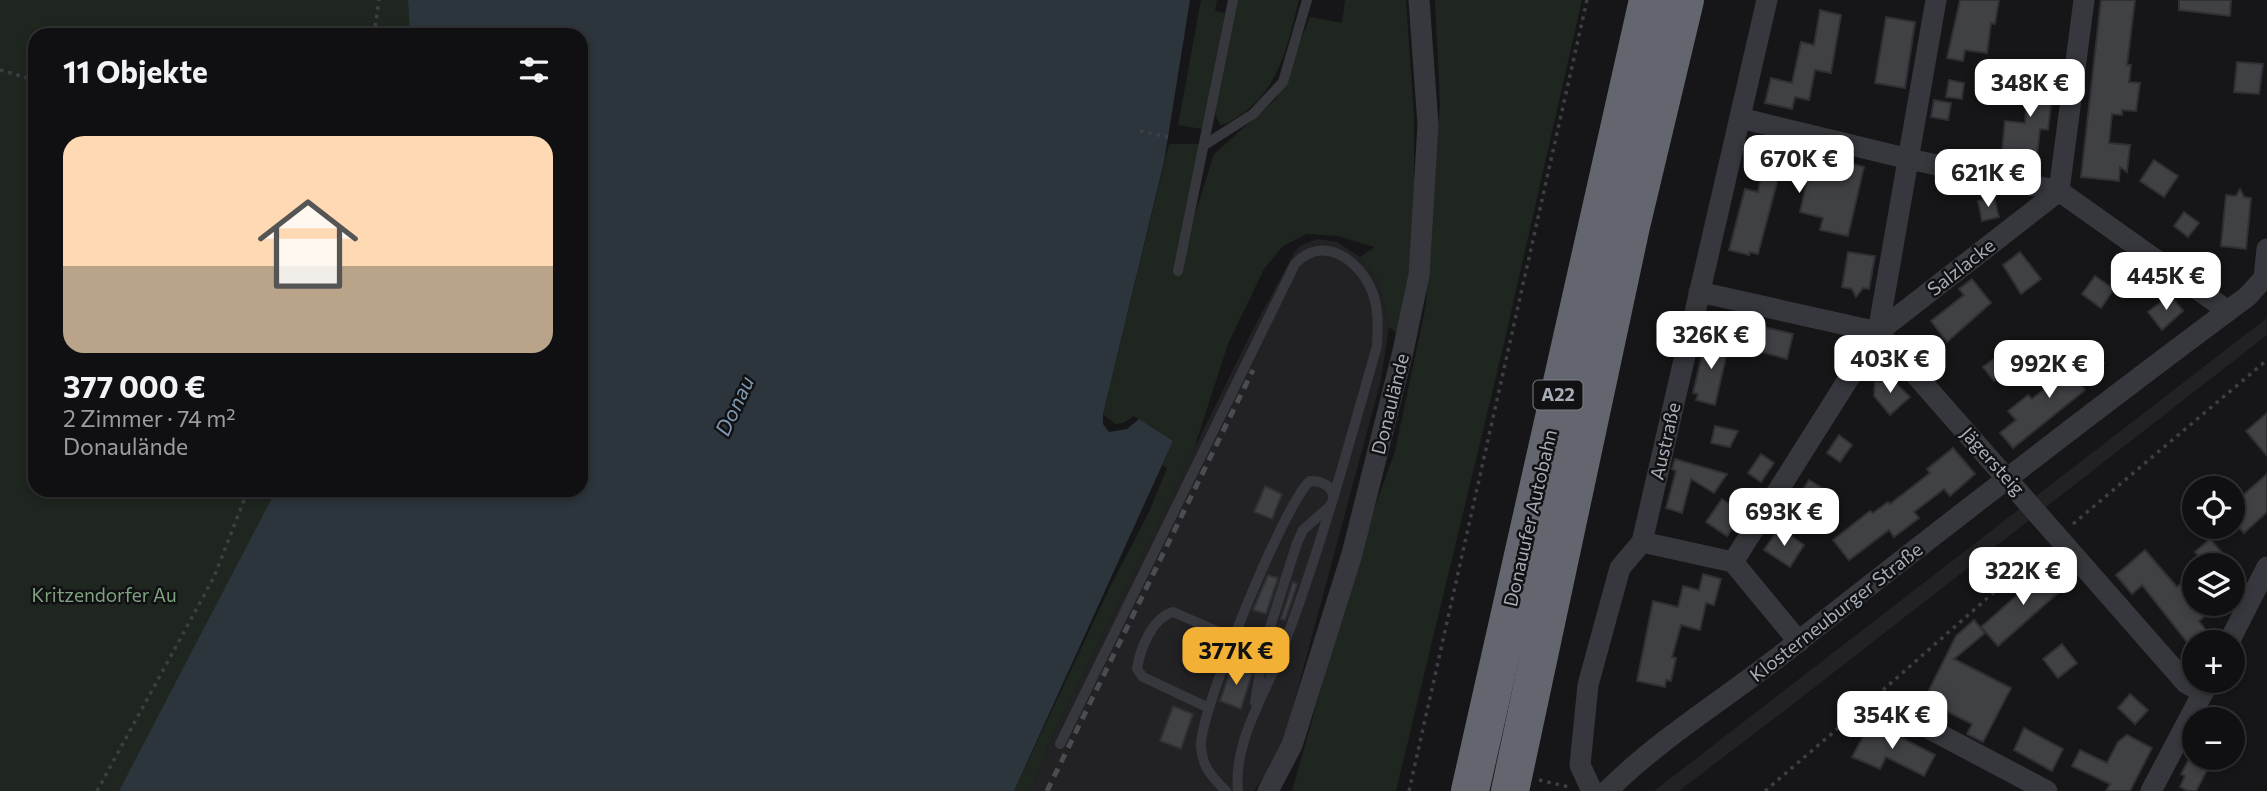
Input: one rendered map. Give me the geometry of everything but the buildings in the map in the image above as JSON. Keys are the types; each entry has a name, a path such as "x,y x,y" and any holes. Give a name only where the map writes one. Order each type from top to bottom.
{"highway":[{"name":"Donauufer Autobahn","path":"1470,791 1647,0"},
{"name":"Donauufer Autobahn","path":"1523,785 1631,226 1685,0"}],"street":[{"name":"Donaulände","path":"1268,791 1292,745 1352,554 1404,351 1419,275 1428,125 1419,0"},
{"name":"Austraße","path":"1582,789 1580,765 1588,685 1620,568 1642,542 1767,0"},
{"path":"1733,562 1878,332 1937,0"},
{"path":"2059,191 2084,0"},
{"path":"1740,118 1909,159 2059,191 2228,311"},
{"name":"Salzlacke","path":"1878,332 2059,191"},
{"name":"Klosterneuburger Straße","path":"1607,791 1640,762 2006,478 2248,296 2264,278 2267,249"},
{"path":"1699,292 1878,332"},
{"name":"Jägersteig","path":"1878,332 2182,678"},
{"path":"1642,542 1733,562 1798,642"},
{"path":"2234,630 2267,566"},
{"path":"2151,791 2203,693"},
{"path":"1890,708 2047,791"}],"lane":[{"path":"1178,271 1206,144 1211,100 1233,0"},
{"path":"1206,144 1253,114 1283,82 1307,0"},
{"path":"1060,744 1295,264 1303,255 1321,249 1343,256 1364,276 1371,290 1378,321 1377,346 1333,501 1282,651 1251,722 1239,758 1238,791"},
{"path":"1226,791 1202,764 1200,743 1209,708 1274,539 1297,494 1310,481 1317,481 1328,486 1333,501"},
{"path":"1251,722 1265,643 1297,543 1303,530 1333,501"},
{"path":"1209,708 1143,677 1137,668 1139,658 1159,619 1173,612 1235,639"}],"path":[{"path":"375,28 379,0"},
{"path":"1409,791 1587,0"},
{"path":"0,71 28,78"},
{"path":"1140,131 1168,137"},
{"path":"1765,791 2267,360"},
{"path":"97,791 214,577 245,497"},
{"path":"1523,785 1582,789"}],"shaded area":[{"path":"1317,239 1337,242 1360,257 1379,283 1389,327 1381,380 1281,751 1254,791 1031,791 1050,742 1250,335 1294,253 1300,246"},
{"path":"2267,318 2267,335 1788,708 1679,791 1654,791"}],"green space":[{"name":"Kritzendorfer Au","path":"0,0 408,0 410,28 28,28 28,497 272,497 120,791 0,791"},
{"path":"1201,0 1217,0 1215,11 1225,13 1202,129 1178,125"},
{"path":"1237,0 1299,0 1286,48 1265,92 1233,120 1220,125 1215,113"},
{"path":"1345,0 1406,0 1414,116 1413,263 1397,334 1389,327 1379,283 1360,257 1375,247 1337,236 1307,234 1283,246 1264,269 1228,344 1193,452 1050,742 1031,791 1014,791 1109,589 1149,512 1167,468 1162,465 1173,441 1134,416 1123,423 1115,424 1103,414 1169,144 1200,144 1190,230 1214,154 1277,98 1310,17 1342,23"},
{"path":"1435,0 1582,0 1502,352 1396,791 1292,791 1363,540 1395,451 1426,305 1440,104"}],"water":[{"name":"Donau","path":"408,0 1190,0 1164,162 1103,414 1103,424 1109,432 1127,429 1139,419 1173,441 1014,791 119,791 272,497 588,497 588,28 410,28"}],"railway":[{"path":"1047,791 1253,370"}]}
